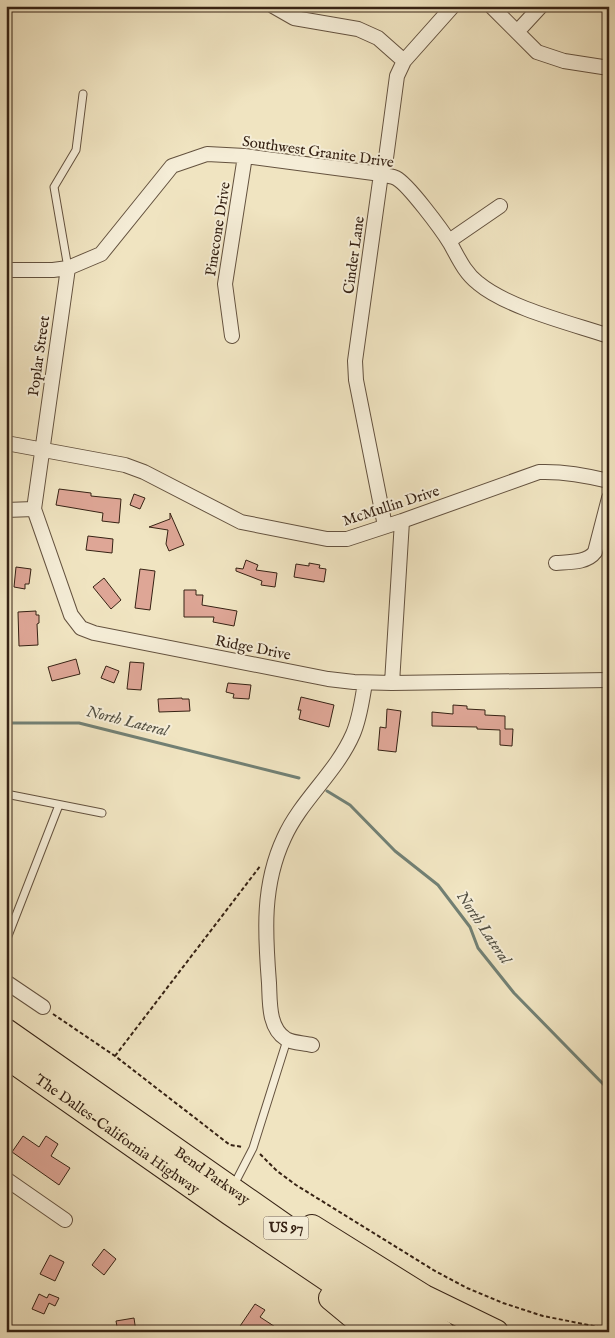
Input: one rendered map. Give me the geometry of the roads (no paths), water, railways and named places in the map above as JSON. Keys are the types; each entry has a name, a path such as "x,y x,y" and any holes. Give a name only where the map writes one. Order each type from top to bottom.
{"highway":[{"name":"The Dalles-California Highway","path":"6,1031 133,1120"},
{"name":"The Dalles-California Highway","path":"6,1056 230,1213"},
{"path":"133,1120 181,1144 413,1291 496,1332"},
{"name":"Bend Parkway","path":"133,1120 363,1281 442,1332"},
{"path":"230,1213 372,1332"},
{"name":"Bend Parkway","path":"230,1213 406,1332"}],"street":[{"path":"273,6 294,18 358,28 378,38 404,60"},
{"name":"Cinder Lane","path":"385,526 356,380 355,361 381,174 386,158 397,76 404,60 452,6"},
{"path":"492,6 537,52 564,61 609,68"},
{"path":"518,32 541,6"},
{"name":"Southwest Granite Drive","path":"6,270 53,270 68,268 100,254 172,166 207,154 245,156 381,174 397,179 411,192 449,241 463,268 478,284 530,310 609,336"},
{"name":"Pinecone Drive","path":"232,336 225,284 245,156"},
{"path":"449,241 500,206"},
{"name":"Poplar Street","path":"43,449 68,268"},
{"name":"McMullin Drive","path":"6,443 125,465 144,472 241,522 258,527 333,539 347,539 539,472 559,471 575,473 609,481"},
{"name":"Ridge Drive","path":"43,449 34,509 71,615 81,628 94,633 308,675 365,683 609,680"},
{"path":"556,563 584,560 591,557 595,552 609,498"},
{"path":"6,510 34,509"},
{"path":"392,683 402,521"},
{"path":"312,1045 287,1040 278,1032 271,1016 265,930 269,889 277,855 285,836 300,811 338,761 350,740 360,715 365,683"},
{"path":"6,982 44,1008"},
{"path":"6,1179 65,1220"}],"lane":[{"path":"68,268 54,187 76,150 83,94"},
{"path":"6,794 102,813"},
{"path":"6,941 59,806"},
{"path":"237,1179 253,1148 287,1040"}],"waterway":[{"name":"North Lateral","path":"6,723 79,723 299,778"},
{"name":"North Lateral","path":"327,791 350,805 395,851 438,885 470,927 478,948 514,993 609,1090"}]}
